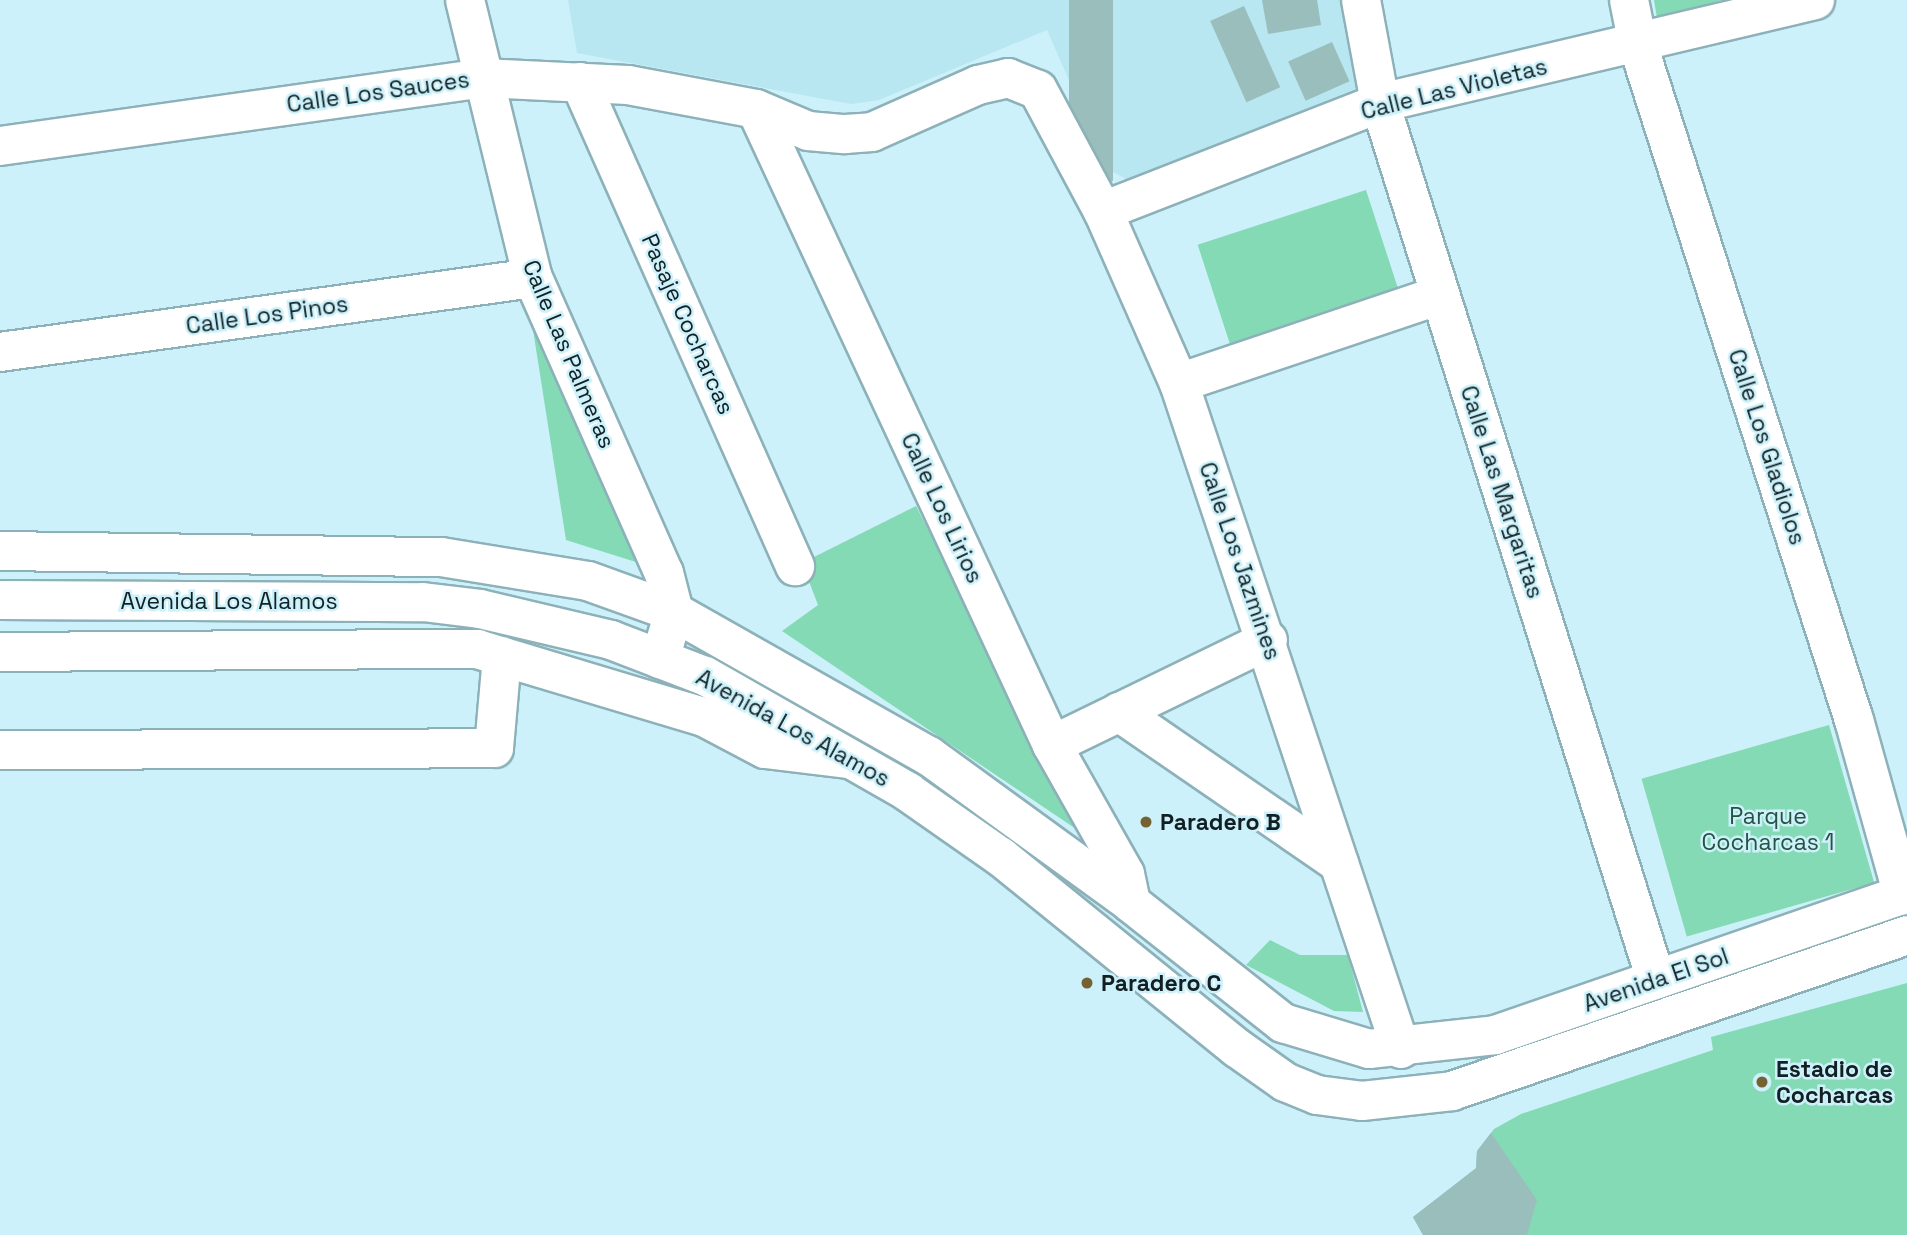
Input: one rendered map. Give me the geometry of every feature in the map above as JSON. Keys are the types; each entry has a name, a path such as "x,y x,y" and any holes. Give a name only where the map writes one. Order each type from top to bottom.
{"street":[{"name":"Calle Las Palmeras","path":"466,0 481,78 533,278 664,573 674,611"},
{"name":"Calle Las Margaritas","path":"1361,0 1380,103 1438,296 1656,980"},
{"name":"Calle Los Gladiolos","path":"1629,0 1638,45 1854,720 1905,894"},
{"name":"Calle Las Violetas","path":"1103,211 1380,103 1638,45 1815,0"},
{"name":"Calle Los Sauces","path":"0,146 481,78 628,85 757,109 808,131 872,132 978,85 1008,78 1038,90"},
{"name":"Pasaje Cocharcas","path":"580,82 796,566"},
{"name":"Calle Los Jazmines","path":"1038,90 1103,211 1179,383 1268,640 1401,1049"},
{"name":"Calle Los Lirios","path":"757,109 1052,745 1114,851 1131,903"},
{"name":"Calle Los Pinos","path":"0,352 533,278"},
{"path":"1179,383 1438,296"},
{"name":"Avenida Los Alamos","path":"0,551 441,556 588,582 674,611 929,756 1131,903 1283,1023 1333,1042 1401,1049"},
{"name":"Avenida Los Alamos","path":"0,600 422,602 480,609 598,637 705,676 849,759 1001,858 1285,1082 1317,1095 1407,1099"},
{"path":"660,659 674,611"},
{"path":"1052,745 1268,640"},
{"path":"0,652 440,646 502,656 704,717 765,749 849,759"},
{"path":"0,750 494,748 502,656"},
{"path":"1119,712 1339,863"},
{"name":"Avenida El Sol","path":"1401,1049 1495,1035 1905,894"},
{"name":"Avenida El Sol","path":"1407,1099 1514,1073 1907,935"}],"shaded area":[{"path":"568,0 1347,0 1362,86 1128,180 1108,169 1047,30 879,100 851,104 577,53"}],"green space":[{"path":"1654,0 1722,0 1657,18"},
{"path":"1366,190 1399,291 1230,346 1198,245"},
{"path":"531,317 639,563 566,540"},
{"path":"916,506 1085,835 782,631 818,605 802,563"},
{"name":"Parque Cocharcas 1","path":"1829,725 1874,883 1687,936 1642,779"},
{"path":"1270,940 1300,955 1348,955 1363,1012 1334,1011 1246,965"},
{"name":"Estadio de Cocharcas","path":"1907,983 1907,1235 1423,1235 1413,1217 1476,1169 1477,1151 1494,1129 1521,1114 1713,1050 1711,1037"}],"building":[{"path":"1069,0 1113,0 1113,181 1069,181"},
{"path":"1262,0 1317,0 1321,25 1268,34"},
{"path":"1244,6 1280,87 1246,102 1210,21"},
{"path":"1332,42 1349,81 1306,101 1288,62"},
{"path":"1491,1133 1537,1200 1527,1235 1423,1235 1413,1217 1476,1168 1477,1151"}],"place":[{"name":"Paradero B","path":"1146,822"},
{"name":"Paradero C","path":"1087,983"},
{"name":"Estadio de Cocharcas","path":"1762,1082"}]}
